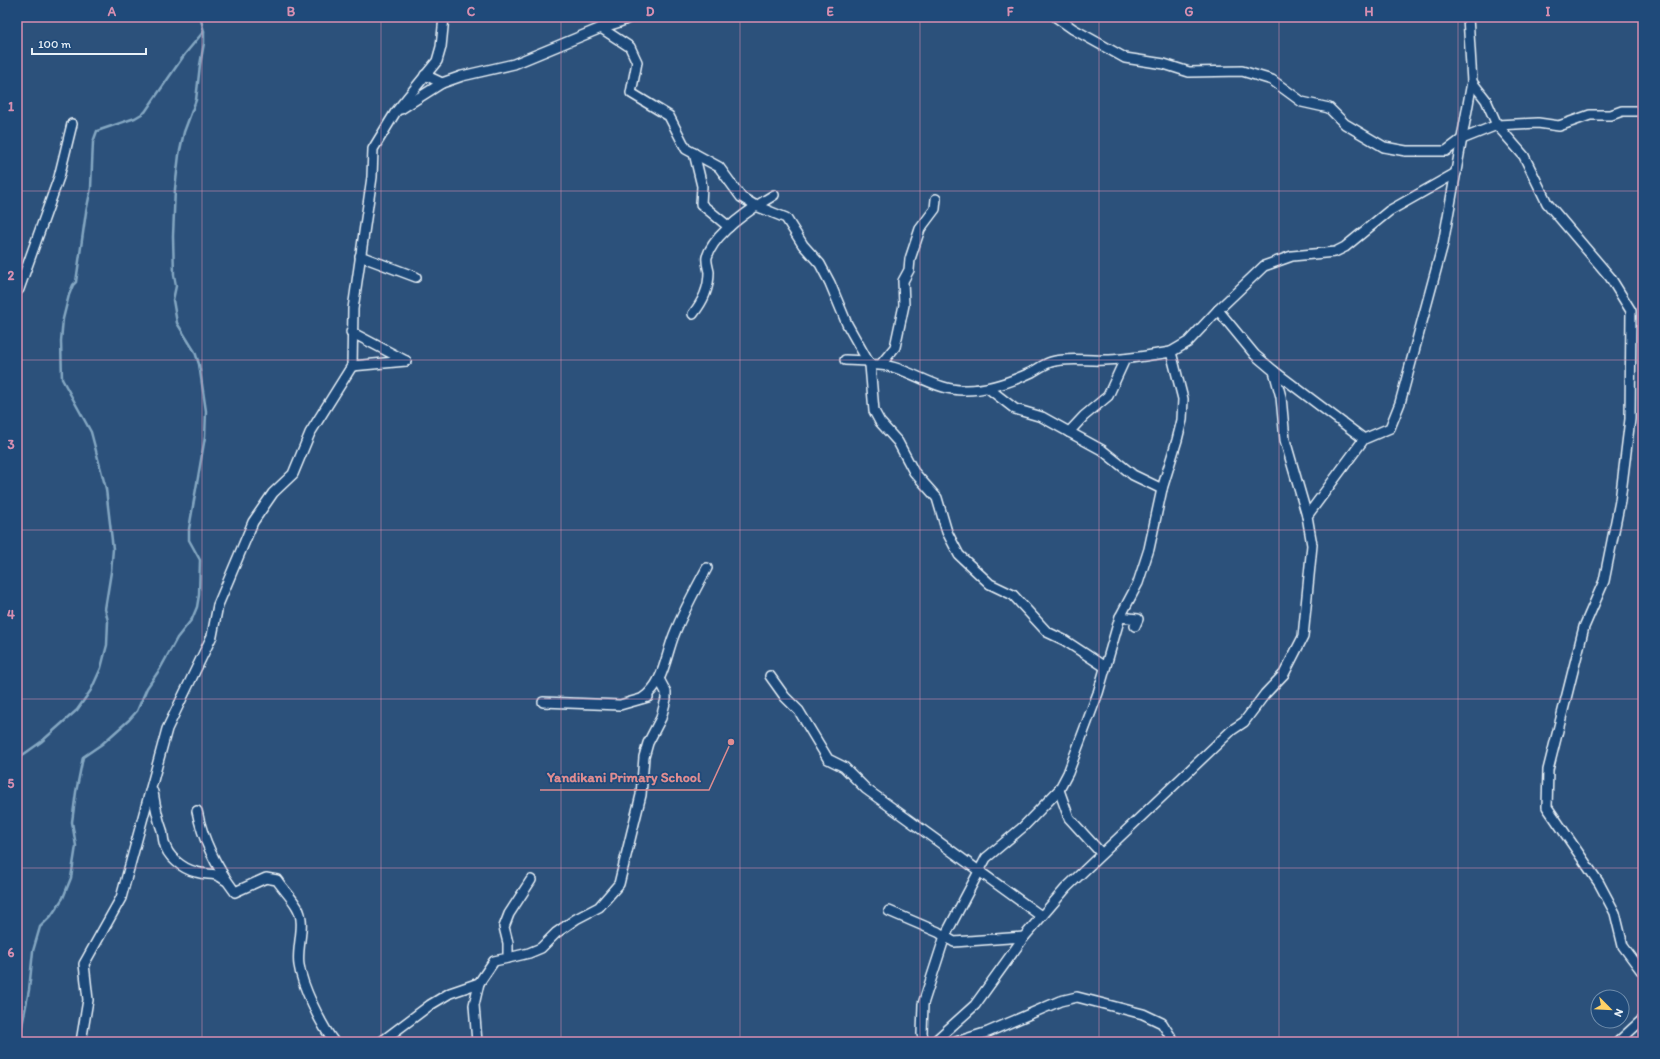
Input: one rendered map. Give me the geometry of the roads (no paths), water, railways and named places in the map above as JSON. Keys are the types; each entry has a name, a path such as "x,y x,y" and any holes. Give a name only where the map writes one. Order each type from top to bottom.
{"street":[{"path":"81,1042 88,1000 84,964 121,898 168,728 212,636 218,605 253,522 273,493 293,474 310,433 352,366 351,332 360,256 372,177 373,149 395,113 437,61 441,47 444,17"},
{"path":"395,113 442,83 462,76 514,64 618,20 624,21 630,17"},
{"path":"1056,17 1073,29 1125,58 1164,64 1189,72 1242,71 1272,80 1302,102 1329,108 1345,124 1384,147 1406,151 1446,151 1462,139 1497,125 1538,123 1559,126 1590,116 1643,111"},
{"path":"1307,516 1364,439 1390,428 1400,403 1443,244 1462,139 1472,82 1468,17"},
{"path":"601,28 630,48 637,62 630,93 669,116 686,149 719,167 741,197 756,206 786,218 803,245 820,264 830,283 847,324 869,363 874,411 880,422 898,442 914,472 937,498 947,532 959,555 990,584 1013,596 1047,632 1064,640 1105,667"},
{"path":"426,75 442,83"},
{"path":"1472,82 1486,100 1497,125 1524,156 1547,203 1610,277 1632,311 1630,419 1620,501 1604,581 1584,627 1548,770 1547,807 1599,883 1615,913 1623,946 1643,972"},
{"path":"17,290 19,289 59,177 72,124"},
{"path":"694,153 702,186 702,204 730,227"},
{"path":"845,360 882,363 940,386 964,391 988,388 1012,381 1050,362 1065,359 1089,361 1125,359 1171,352 1188,342 1218,310 1264,266 1292,256 1335,252 1345,247 1389,211 1456,173"},
{"path":"693,314 702,302 707,291 709,273 707,258 714,243 738,217 751,211 756,206 774,195"},
{"path":"882,363 895,347 904,305 903,281 909,270 910,259 920,229 935,209 936,199"},
{"path":"360,256 416,277"},
{"path":"1218,310 1255,355 1364,439"},
{"path":"351,332 406,361 352,366"},
{"path":"925,1042 922,1034 923,1004 945,936 986,858 1023,827 1059,790 1068,773 1098,693 1120,617 1138,583 1149,548 1162,489 1182,420 1183,399 1171,352"},
{"path":"1069,432 1108,396 1125,359"},
{"path":"934,1042 975,1005 1041,916 1101,853 1165,795 1232,730 1244,722 1284,674 1303,637 1312,545 1307,516 1286,440 1281,397 1274,371"},
{"path":"988,388 1015,409 1042,417 1102,450 1133,475 1162,489"},
{"path":"644,698 653,691 659,679 673,637 686,606 707,568"},
{"path":"1120,617 1138,619 1135,626"},
{"path":"770,676 785,697 799,711 828,759 844,766 866,789 978,872 1041,916"},
{"path":"477,1042 474,1005 479,983 494,961 529,953 541,948 556,933 576,919 599,907 619,884 641,795 646,750 661,718 666,692 659,679"},
{"path":"543,702 620,705 666,692"},
{"path":"152,786 156,817 162,832 164,844 169,853 181,866 197,873 216,874 226,881"},
{"path":"1059,790 1069,818 1101,853"},
{"path":"197,811 201,830 226,881 235,892 266,878 277,880 298,907 300,921 299,964 321,1023 334,1042"},
{"path":"508,958 508,943 504,926 509,914 531,880"},
{"path":"889,911 945,936 954,942 1024,937"},
{"path":"381,1042 430,1005 450,993 479,983"},
{"path":"956,1042 988,1032 1060,1001 1077,997 1143,1014 1162,1022 1174,1042"},
{"path":"1618,1042 1643,1019"}],"waterway":[{"path":"19,1042 29,990 33,951 40,927 51,916 63,898 71,878 76,846 72,822 83,757 102,744 137,711 147,688 160,669 177,638 192,619 197,607 199,595 200,560 189,540 189,529 205,437 206,411 199,364 195,352 177,323 173,300 176,286 174,275 173,236 175,189 179,155 184,132 196,100 204,43 204,31 200,17"},
{"path":"17,759 41,742 77,710 91,690 101,668 107,645 108,621 105,609 113,549 106,489 91,432 62,379 61,341 63,319 69,295 73,285 76,282 91,188 93,142 97,131 135,118 145,112 185,54 204,31"}],"place":[{"name":"Yandikani Primary School","path":"731,742"}]}
